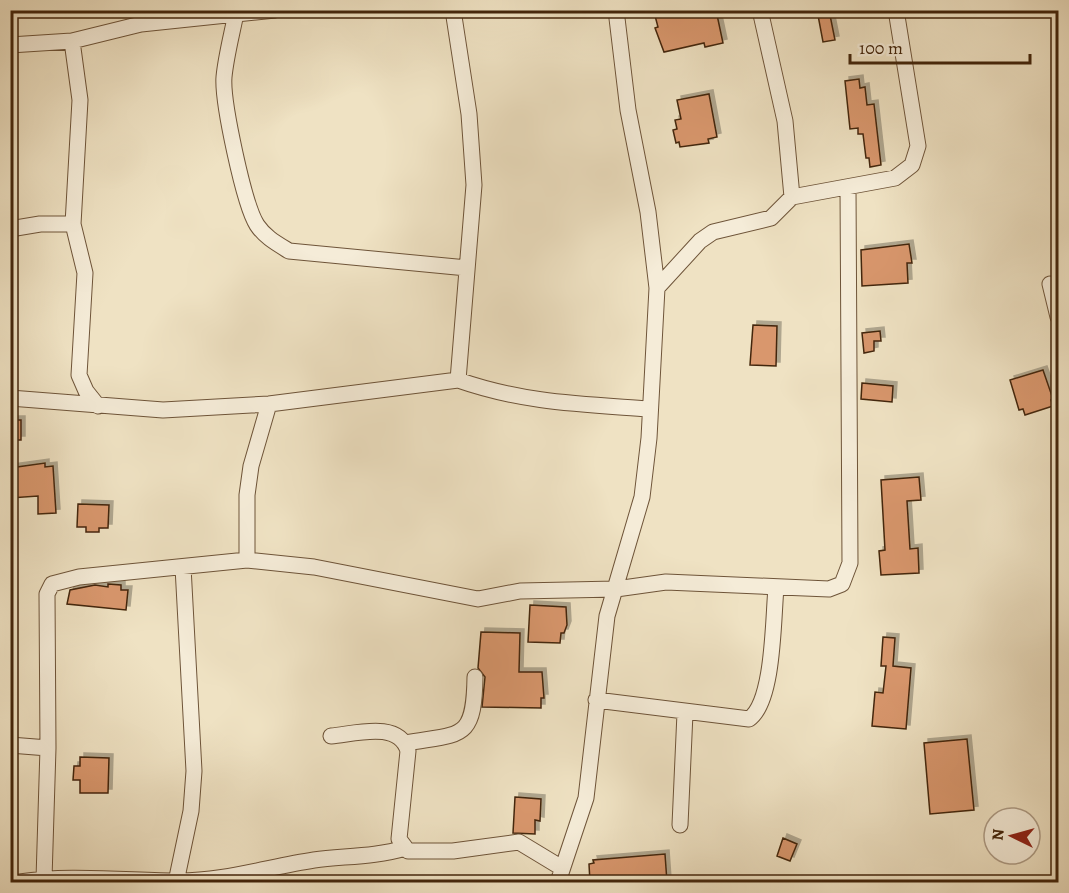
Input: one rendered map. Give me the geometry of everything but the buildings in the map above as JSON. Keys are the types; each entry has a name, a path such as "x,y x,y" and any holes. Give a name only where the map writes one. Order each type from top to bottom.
{"street":[{"path":"10,45 72,41 140,17 275,10"},
{"path":"453,10 469,114 474,185 458,380"},
{"path":"331,736 384,731 394,733 406,743 408,751 399,838 405,848 414,853 453,851 519,842 560,875 586,798 607,616 642,496 649,438 657,288 648,212 628,110 616,10"},
{"path":"760,10 785,121 792,197"},
{"path":"657,288 700,241 713,232 771,218 792,197 895,178 912,165 918,146 896,10"},
{"path":"236,13 224,78 224,103 248,200 256,224 268,238 289,250 467,268"},
{"path":"72,41 80,100 73,224 85,273 79,375 86,391 98,406"},
{"path":"45,879 48,588 57,582 79,577 247,560 314,567 478,599 520,591 616,589 666,582 776,588 836,588 847,575 850,563 848,187"},
{"path":"10,229 40,224 73,224"},
{"path":"1050,284 1059,317"},
{"path":"10,398 163,410 269,404 458,380 526,400 649,409"},
{"path":"247,560 247,495 251,466 269,404"},
{"path":"176,882 191,811 194,771 183,567"},
{"path":"596,700 741,720 748,719 758,711 768,676 776,588"},
{"path":"406,743 462,733 470,723 475,709 475,677"},
{"path":"680,825 685,713"},
{"path":"10,745 48,748"},
{"path":"20,882 45,879 176,882 224,879 273,867 343,856 388,853 405,848"}]}
